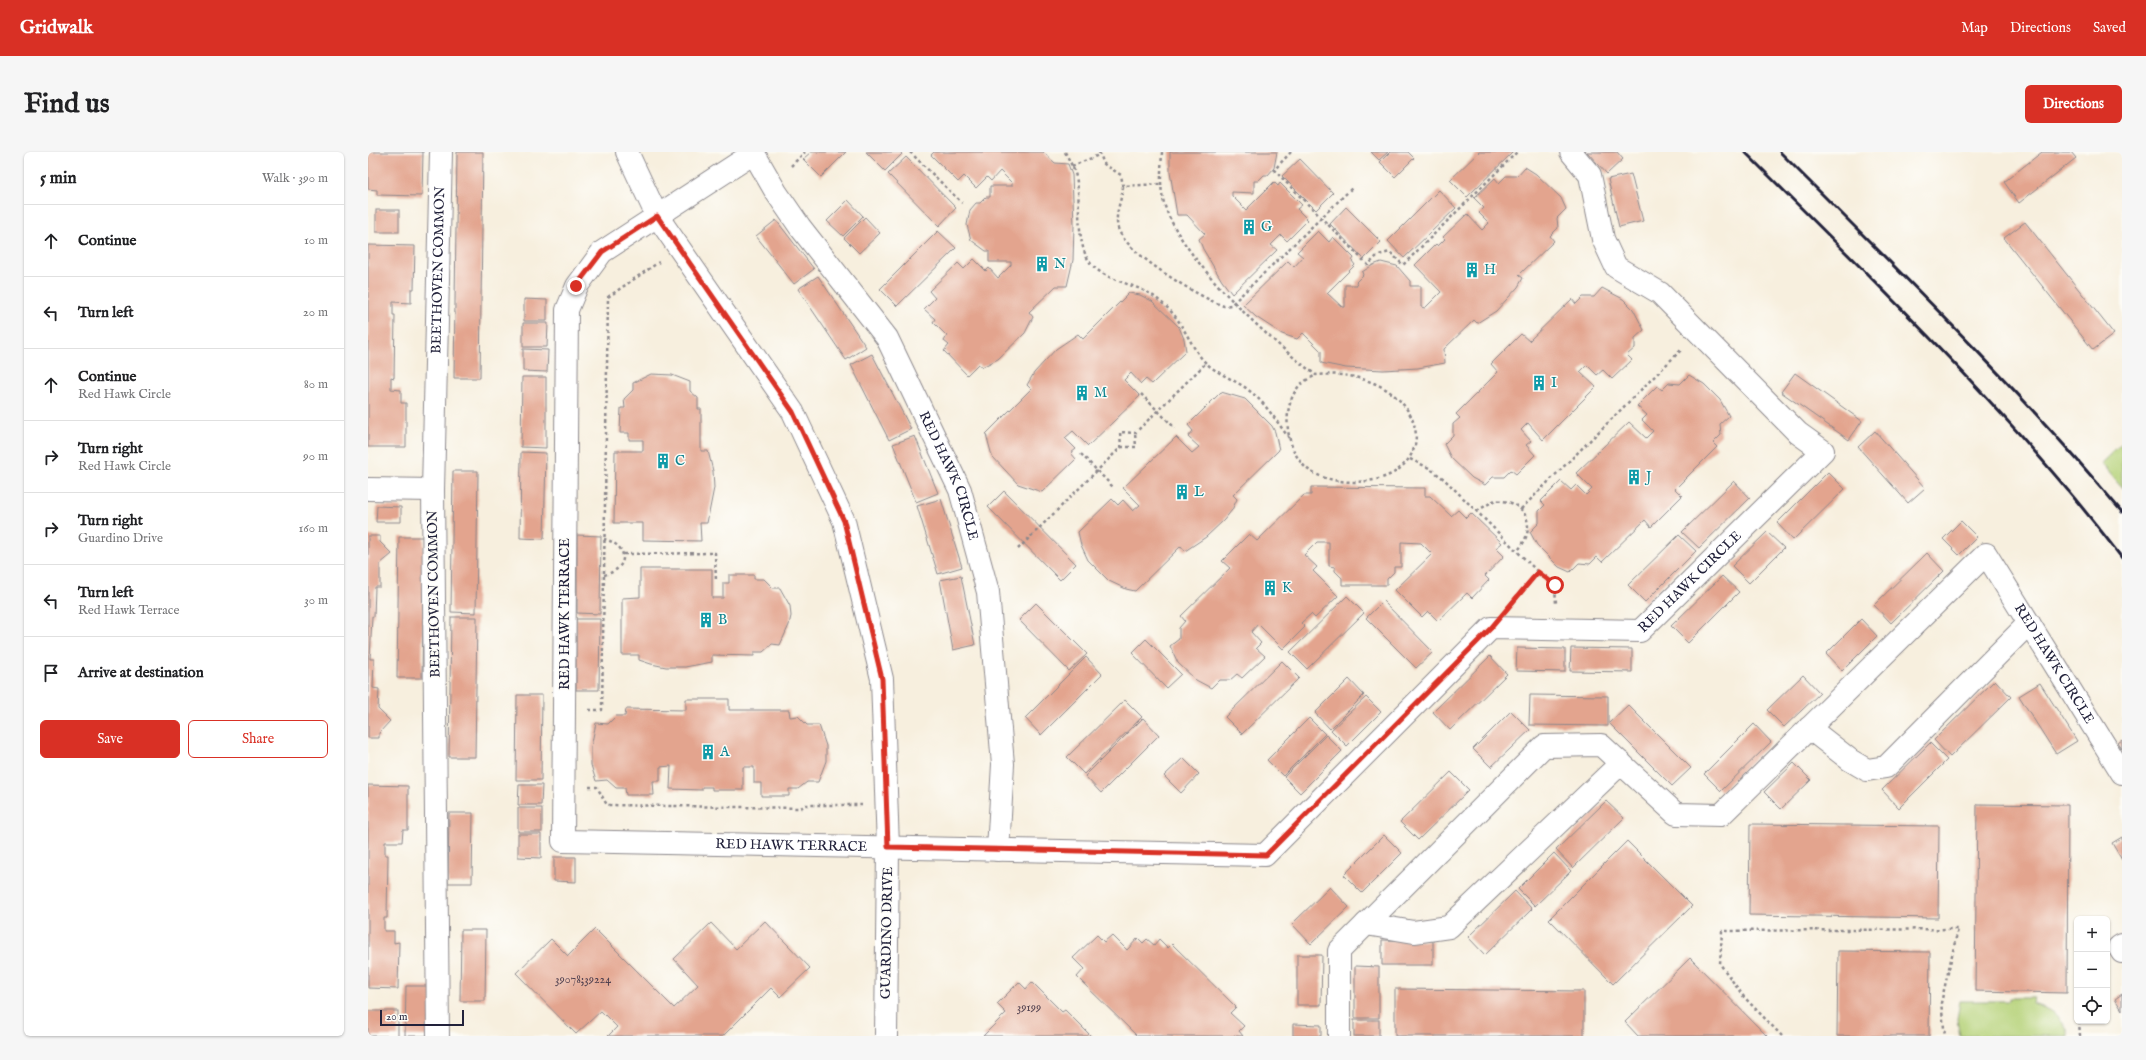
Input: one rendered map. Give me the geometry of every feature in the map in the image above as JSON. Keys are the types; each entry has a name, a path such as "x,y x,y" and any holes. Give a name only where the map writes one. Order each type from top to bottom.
{"street":[{"name":"BEETHOVEN COMMON","path":"438,1036 433,490 441,152"},
{"name":"GUARDINO DRIVE","path":"628,152 657,216 793,412 844,521 882,679 888,847 886,1036"},
{"name":"RED HAWK CIRCLE","path":"1491,628 1640,631 1823,451 1798,433 1660,293 1616,267 1603,239 1590,175 1571,152"},
{"name":"RED HAWK TERRACE","path":"753,153 602,252 576,286 567,310 563,841 888,847"},
{"name":"RED HAWK CIRCLE","path":"753,153 776,192 800,227 887,338 960,490 988,592 1003,764 998,850"},
{"path":"368,489 433,490"},
{"name":"RED HAWK CIRCLE","path":"1809,728 1986,554 2122,773"},
{"path":"1339,1036 1339,951 1544,746 1601,744 1676,814 1721,815 1809,728 1850,760 1867,770 1886,767 2029,623"},
{"path":"888,847 1266,855 1491,628"},
{"path":"1366,924 1414,932 1448,927 1621,763"},
{"path":"2122,945 2119,947 2122,952"}],"path":[{"path":"910,152 962,203"},
{"path":"1065,152 1076,177 1085,254 1092,265 1101,272 1147,291 1174,314 1194,350 1206,363 1220,374 1250,391 1264,404 1289,439 1306,467 1316,474 1345,481 1359,482 1383,479 1395,473 1410,459 1414,452 1417,435 1412,420 1398,399 1377,385 1358,378 1330,374 1316,374 1300,385 1290,399 1287,418 1289,439"},
{"path":"1162,152 1161,184 1166,209 1180,236 1200,264 1235,301 1286,351 1316,374"},
{"path":"1291,152 1274,170 1368,265 1378,255 1390,252 1403,264 1517,152"},
{"path":"1072,166 1099,153 1104,164 1121,175 1123,186 1116,212 1116,222 1122,239 1165,274 1218,304 1232,305 1352,188"},
{"path":"1123,186 1161,184"},
{"path":"587,710 602,710 608,297 679,249"},
{"path":"1521,509 1699,333"},
{"path":"1121,447 1120,432 1135,433 1206,363"},
{"path":"1141,394 1175,428"},
{"path":"1018,548 1121,447 1136,447 1135,433"},
{"path":"1081,454 1114,488"},
{"path":"1410,459 1429,468 1444,479 1538,572 1555,585 1555,630"},
{"path":"1477,511 1495,500 1510,503 1521,509 1529,528 1527,539 1517,551"},
{"path":"604,539 616,544 624,554 624,559 619,568 604,575"},
{"path":"624,554 715,553 716,582"},
{"path":"1491,628 1538,572"},
{"path":"584,787 597,788 607,805 801,808 805,805 887,804"},
{"path":"1782,1036 1744,997 1720,964 1722,931 1958,929 1940,1003 1945,1036"},
{"path":"2079,1024 2080,1036"}],"green space":[{"path":"2122,443 2122,488 2101,463"},
{"path":"2009,998 2034,998 2033,1004 2051,1011 2061,1019 2069,1036 1960,1036 1957,1019 1960,1001 2009,1001"}],"building":[{"path":"368,152 423,152 422,196 377,195 377,190 368,189"},
{"path":"457,152 483,152 480,378 454,378"},
{"path":"811,152 846,152 821,177 803,159"},
{"path":"866,152 900,152 902,154 885,171"},
{"name":"N","path":"934,152 1043,152 1055,163 1068,164 1072,175 1074,225 1073,260 1067,286 1056,286 1029,312 1033,317 1025,333 998,359 982,367 978,364 967,375 944,351 949,345 944,341 947,336 933,322 935,319 924,309 935,298 929,291 958,263 964,269 974,259 986,271 989,268 998,278 1011,265 1011,262 989,262 989,251 986,251 971,240 967,225 970,210 976,203 980,203 986,197 990,197 990,186 1012,186 1012,183 1000,171 991,181 987,177 976,188 964,176 958,182 931,155"},
{"name":"G","path":"1170,152 1277,152 1274,168 1268,175 1264,175 1258,181 1254,181 1254,193 1232,192 1232,196 1246,210 1274,182 1278,186 1280,183 1302,205 1297,209 1308,220 1287,241 1281,235 1271,245 1277,250 1232,294 1222,281 1203,249 1199,239 1205,234 1187,215 1177,215 1170,172"},
{"path":"1371,152 1388,152 1379,160"},
{"path":"1390,152 1408,152 1414,158 1395,177 1380,162"},
{"path":"1479,152 1513,152 1467,197 1450,180"},
{"path":"1587,152 1617,152 1623,159 1607,174"},
{"path":"2042,152 2071,152 2076,158 2019,203 2004,182"},
{"path":"906,157 956,208 939,226 888,174"},
{"path":"1300,159 1333,193 1316,210 1282,176"},
{"name":"H","path":"1525,167 1536,174 1561,198 1566,209 1557,218 1558,228 1550,236 1554,241 1519,275 1523,278 1518,287 1496,311 1477,323 1474,320 1444,349 1445,363 1418,368 1383,370 1346,368 1321,363 1321,351 1303,333 1297,339 1282,334 1256,317 1243,305 1288,261 1294,267 1303,257 1297,252 1318,231 1329,242 1333,237 1354,258 1352,261 1355,265 1327,293 1342,307 1345,307 1345,285 1357,285 1356,282 1363,275 1362,272 1381,262 1397,266 1410,281 1410,286 1421,286 1421,307 1425,308 1441,292 1415,265 1436,244 1438,246 1445,239 1443,237 1467,214 1482,230 1489,223 1479,213 1484,208 1474,198 1495,178 1499,183 1506,176 1517,176"},
{"path":"1631,174 1643,221 1619,227 1608,179"},
{"path":"1439,190 1456,208 1404,258 1388,241"},
{"path":"848,200 863,216 843,236 827,221"},
{"path":"1346,207 1381,242 1364,259 1330,224"},
{"path":"376,210 399,210 399,232 376,232"},
{"path":"865,217 880,233 859,253 844,238"},
{"path":"776,220 814,269 794,284 756,236"},
{"path":"2025,222 2114,334 2093,350 2004,238"},
{"path":"938,231 956,248 897,306 880,289"},
{"path":"368,245 415,246 414,289 411,289 411,303 393,302 393,315 395,315 394,378 391,377 391,389 401,390 401,403 406,403 406,447 368,447"},
{"path":"818,276 866,347 846,360 798,289"},
{"name":"I","path":"1602,288 1623,299 1633,309 1644,330 1635,338 1635,348 1627,355 1632,360 1612,379 1603,370 1597,375 1587,365 1580,372 1596,387 1543,440 1528,423 1521,430 1531,441 1526,445 1535,455 1516,474 1511,470 1504,477 1493,477 1485,485 1472,478 1451,458 1444,444 1453,435 1453,424 1460,418 1456,414 1498,372 1491,364 1521,334 1529,341 1572,299 1576,304 1583,297 1594,297"},
{"name":"M","path":"1129,293 1140,295 1152,301 1179,327 1184,339 1186,351 1152,384 1146,379 1141,384 1131,373 1124,380 1140,396 1088,446 1073,431 1065,438 1076,449 1071,453 1076,459 1042,492 1018,484 992,456 986,434 1031,389 1027,385 1034,373 1056,349 1078,334 1083,339"},
{"path":"524,299 547,300 547,321 524,321"},
{"path":"523,323 548,323 547,347 523,347"},
{"path":"523,349 548,350 547,372 523,371"},
{"path":"872,354 911,429 889,440 851,365"},
{"path":"1795,373 1862,421 1849,440 1781,392"},
{"name":"C","path":"651,374 672,375 690,382 690,391 698,398 698,409 701,409 701,451 708,451 713,471 714,488 707,523 700,523 701,541 643,540 643,523 614,523 615,451 643,451 643,440 629,440 629,433 620,433 621,408 625,408 624,399 633,390 633,383"},
{"name":"J","path":"1689,375 1704,384 1720,400 1729,416 1720,424 1721,435 1713,443 1717,447 1675,489 1682,496 1651,527 1645,520 1602,562 1597,557 1590,564 1579,563 1570,572 1559,567 1537,545 1530,532 1539,523 1539,511 1545,505 1541,501 1561,481 1571,490 1576,485 1586,495 1592,489 1576,473 1629,422 1646,438 1653,431 1642,420 1647,415 1637,406 1657,386 1662,390 1669,383 1680,384"},
{"path":"522,377 546,377 546,448 521,447"},
{"name":"L","path":"1221,392 1245,399 1272,426 1279,450 1233,495 1237,499 1232,510 1206,537 1185,551 1181,546 1135,591 1126,589 1109,581 1088,560 1081,545 1078,532 1112,499 1118,505 1123,500 1133,511 1140,505 1123,488 1176,437 1192,453 1199,447 1188,437 1193,431 1188,425"},
{"path":"1875,431 1925,488 1908,503 1858,447"},
{"path":"915,436 938,493 916,502 893,444"},
{"path":"521,452 546,453 544,539 520,538"},
{"path":"453,471 478,471 476,613 451,612"},
{"path":"1828,472 1845,489 1793,540 1777,523"},
{"path":"1734,481 1750,498 1699,548 1682,532"},
{"name":"K","path":"1311,487 1425,488 1425,496 1430,496 1451,516 1458,510 1466,518 1471,513 1502,543 1496,548 1504,556 1485,576 1489,580 1472,598 1467,593 1438,621 1428,611 1422,617 1395,590 1432,554 1421,543 1401,542 1401,567 1394,567 1394,572 1387,579 1387,585 1342,585 1342,578 1335,571 1335,567 1329,566 1329,542 1317,542 1304,555 1317,567 1313,571 1338,596 1315,618 1311,614 1301,623 1305,627 1283,649 1258,624 1251,632 1261,643 1256,648 1265,656 1242,678 1237,674 1230,680 1219,680 1211,688 1196,680 1178,663 1170,646 1179,639 1179,628 1185,621 1181,616 1230,568 1222,561 1249,534 1257,541 1304,495 1311,495"},
{"path":"1004,491 1076,564 1060,580 988,507"},
{"path":"941,499 962,567 938,574 917,506"},
{"path":"377,506 401,507 401,522 376,522"},
{"path":"1961,521 1977,537 1959,555 1943,539"},
{"path":"1767,532 1784,548 1749,583 1732,566"},
{"path":"577,535 601,536 600,614 577,613"},
{"path":"1679,535 1696,551 1645,602 1628,585"},
{"path":"368,536 380,536 380,542 392,554 380,564 380,587 375,587 374,617 372,616 370,659 374,659 373,688 379,689 378,709 390,721 379,733 379,738 368,738"},
{"path":"399,537 424,537 422,678 397,678"},
{"path":"1927,553 1944,571 1891,623 1874,605"},
{"name":"B","path":"640,569 712,569 712,598 723,598 723,583 729,583 729,575 754,575 754,579 764,579 773,588 780,588 790,606 791,616 789,625 780,645 772,644 763,652 754,652 754,656 712,655 712,662 685,667 666,667 639,660 639,655 622,655 622,598 640,597"},
{"path":"961,576 975,645 953,650 940,580"},
{"path":"1722,576 1739,592 1688,643 1671,626"},
{"path":"1347,596 1364,613 1307,669 1290,652"},
{"path":"1383,601 1433,652 1416,668 1366,618"},
{"path":"1036,603 1087,654 1069,671 1019,620"},
{"path":"451,617 477,617 475,757 449,757"},
{"path":"576,619 600,619 599,690 576,690"},
{"path":"1861,619 1877,636 1842,671 1826,654"},
{"path":"1146,639 1181,674 1166,688 1132,653"},
{"path":"1517,648 1565,649 1565,672 1516,671"},
{"path":"1571,648 1632,649 1632,672 1570,671"},
{"path":"1490,656 1507,674 1450,730 1433,712"},
{"path":"1086,657 1102,674 1041,735 1025,718"},
{"path":"1282,661 1299,678 1242,734 1225,717"},
{"path":"1803,675 1820,693 1784,727 1767,710"},
{"path":"1349,679 1364,695 1330,729 1315,713"},
{"path":"1995,680 2011,697 1950,757 1934,740"},
{"path":"2040,683 2077,741 2056,754 2019,696"},
{"path":"517,695 542,695 541,780 516,780"},
{"path":"1530,695 1608,696 1608,726 1529,725"},
{"path":"1366,697 1381,712 1347,746 1331,730"},
{"name":"A","path":"686,699 729,699 729,710 789,710 790,717 798,716 807,725 819,725 826,746 826,761 818,782 807,782 798,789 789,789 789,796 761,796 761,783 754,783 754,767 743,767 743,790 712,790 712,787 702,787 702,790 670,789 671,766 660,767 660,781 653,781 654,795 626,795 625,788 616,788 607,780 596,781 591,765 591,747 596,723 608,724 616,716 625,716 626,709 686,710"},
{"path":"1125,700 1142,717 1084,774 1067,757"},
{"path":"1628,705 1691,768 1672,786 1609,723"},
{"path":"1511,711 1530,730 1491,767 1473,749"},
{"path":"1143,718 1159,735 1101,793 1085,776"},
{"path":"1309,718 1325,734 1283,776 1267,760"},
{"path":"1754,724 1771,742 1721,791 1704,774"},
{"path":"1326,735 1342,751 1300,793 1284,777"},
{"path":"2122,740 2122,749 2118,743"},
{"path":"1930,743 1947,760 1899,808 1882,790"},
{"path":"1183,758 1199,774 1181,793 1164,776"},
{"path":"1794,763 1811,780 1781,809 1764,792"},
{"path":"1451,772 1469,790 1418,840 1400,822"},
{"path":"368,785 408,786 408,830 403,830 402,842 385,842 385,855 388,855 387,918 384,918 384,931 394,931 394,943 399,942 398,989 368,988"},
{"path":"519,785 542,785 541,805 518,805"},
{"path":"1606,801 1624,818 1573,868 1556,850"},
{"path":"1977,804 2068,805 2067,993 1975,991"},
{"path":"518,808 542,808 542,832 518,832"},
{"path":"449,813 473,813 472,883 448,883"},
{"path":"1750,824 1939,826 1938,918 1749,915"},
{"path":"518,834 541,834 541,858 518,857"},
{"path":"1384,835 1402,853 1362,893 1344,875"},
{"path":"2122,837 2122,860 2112,843"},
{"path":"1627,841 1692,906 1613,984 1549,919"},
{"path":"1554,853 1571,871 1535,906 1518,889"},
{"path":"554,857 576,857 576,882 554,881"},
{"path":"1330,887 1349,907 1311,944 1292,924"},
{"path":"1515,891 1532,909 1485,955 1468,937"},
{"path":"765,921 810,968 780,997 771,988 723,1036 608,1036 617,1027 601,1011 576,1034 516,973 551,939 568,956 595,929 674,1008 698,985 674,959 711,923 736,949"},
{"path":"461,930 486,930 485,1001 460,1001"},
{"path":"1097,935 1104,942 1112,935 1127,950 1138,938 1143,943 1147,939 1154,945 1159,939 1168,948 1172,944 1236,1007 1230,1013 1244,1026 1239,1031 1243,1036 1137,1036 1077,977 1084,969 1073,958"},
{"path":"1382,940 1433,941 1433,965 1382,965"},
{"path":"1838,951 1930,952 1929,1036 1837,1036"},
{"path":"1297,955 1322,955 1321,1005 1297,1005"},
{"path":"1690,958 1767,1036 1638,1036 1625,1022"},
{"path":"1355,966 1379,967 1379,1018 1355,1018"},
{"path":"1019,982 1026,989 1032,982 1062,1012 1065,1010 1091,1036 983,1036 1006,1013 997,1004"},
{"path":"406,986 432,986 431,1036 405,1036"},
{"path":"1395,989 1584,991 1584,1036 1395,1036"},
{"path":"2122,994 2122,1010 2115,999"},
{"path":"368,1011 398,1011 398,1036 368,1036"},
{"path":"1354,1020 1379,1020 1379,1036 1354,1036"},
{"path":"1293,1024 1321,1025 1321,1036 1293,1036"}],"railway":[{"path":"1745,152 1892,299 1988,399 2079,504 2122,558"},
{"path":"1780,152 1912,284 1998,373 2082,465 2122,512"}],"place":[{"name":"G","path":"1249,227"},
{"name":"N","path":"1042,264"},
{"name":"H","path":"1472,270"},
{"name":"I","path":"1539,383"},
{"name":"M","path":"1082,393"},
{"name":"C","path":"663,461"},
{"name":"J","path":"1634,477"},
{"name":"L","path":"1182,492"},
{"name":"K","path":"1270,588"},
{"name":"B","path":"706,620"},
{"name":"A","path":"708,752"}],"route":[{"path":"576,286 602,252 657,216 793,412 844,521 882,679 888,847 1266,855 1292,826 1491,628 1538,572 1555,585"}]}
